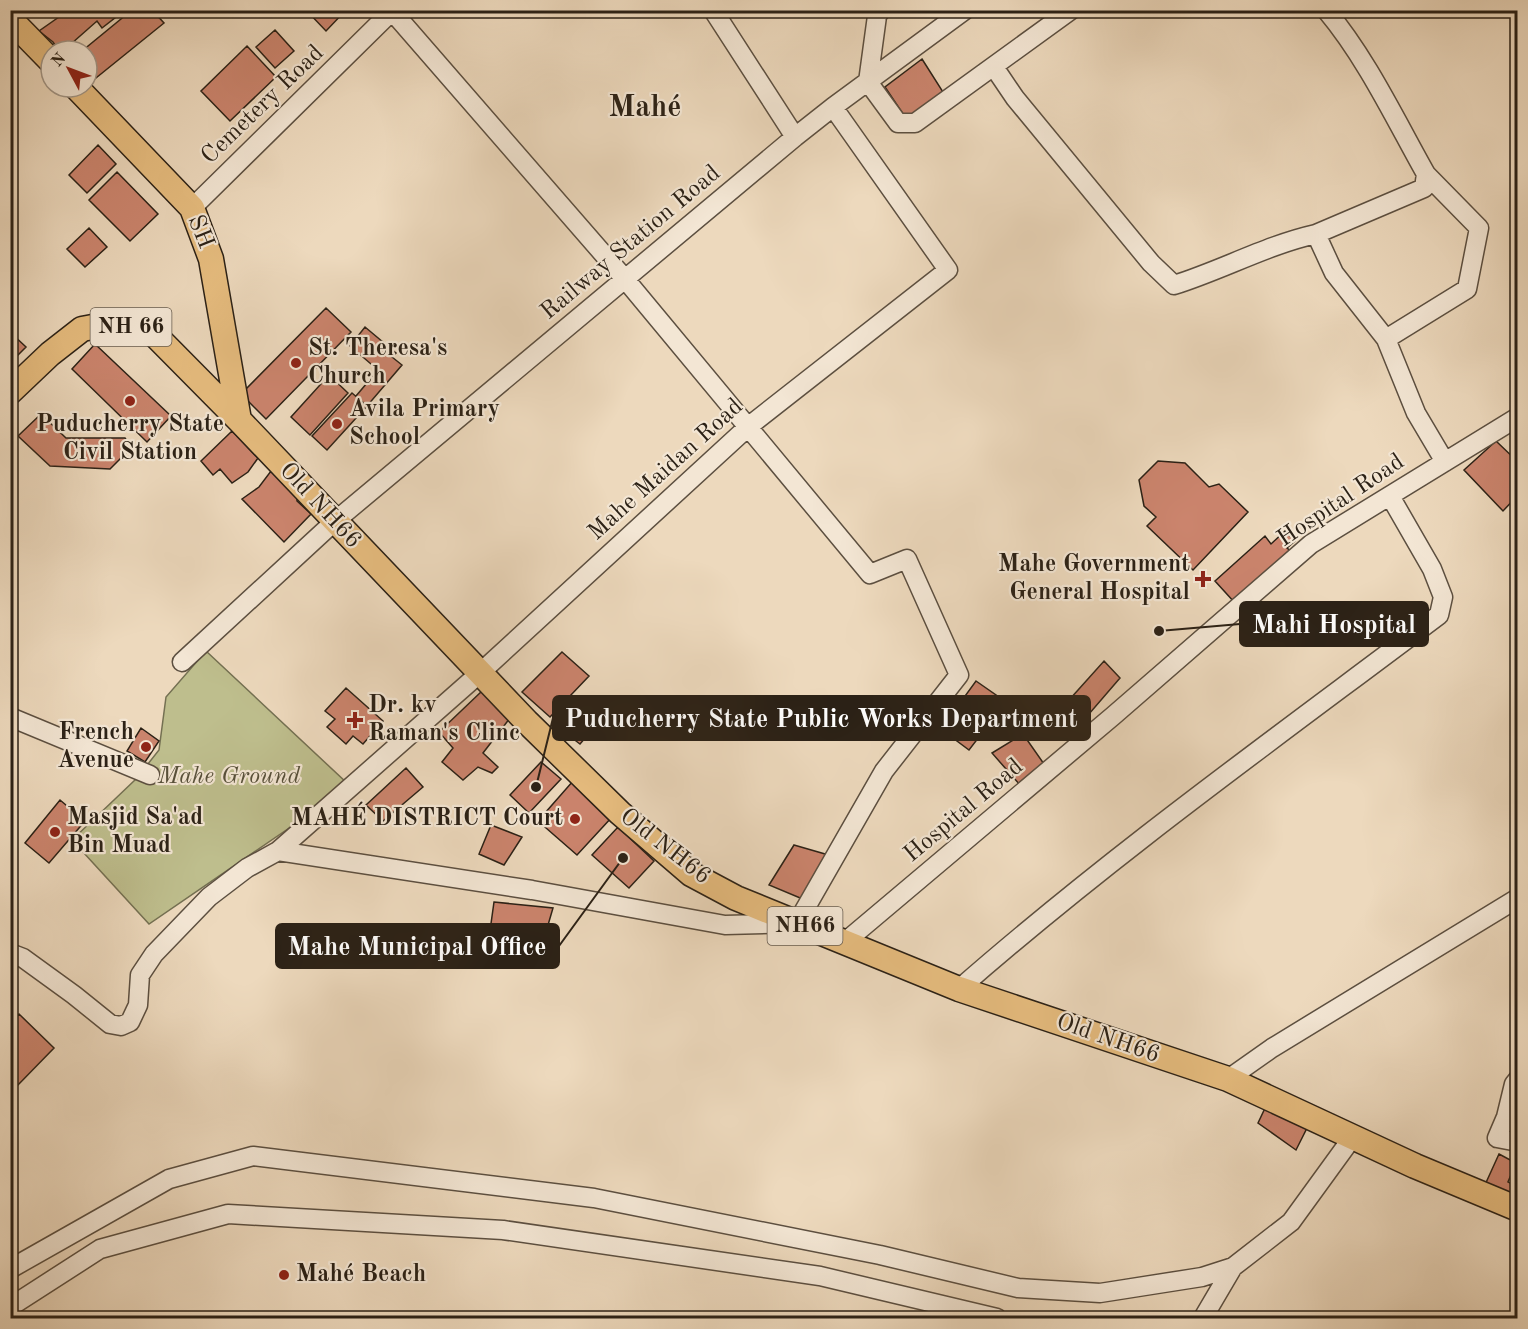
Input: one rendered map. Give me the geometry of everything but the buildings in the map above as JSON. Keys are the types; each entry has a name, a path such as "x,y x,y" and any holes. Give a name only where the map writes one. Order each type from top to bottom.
{"main road":[{"path":"10,19 39,49"},
{"name":"SH","path":"88,99 192,208 211,259 239,420"},
{"name":"Old NH66","path":"10,392 50,354 82,329 114,323 150,330 480,673 620,813 692,874 736,898 959,988 1228,1079 1352,1138 1518,1209"}],"street":[{"path":"713,10 795,137"},
{"path":"881,10 877,16 868,82 898,123 915,123 1071,10"},
{"name":"Railway Station Road","path":"182,662 334,522 795,137 965,10"},
{"path":"1326,10 1381,92 1426,174 1479,228 1467,289 1386,339"},
{"path":"278,851 532,890 725,925 797,923 884,771 959,675 907,559 870,574 625,279 393,11"},
{"name":"Cemetery Road","path":"192,208 393,11"},
{"path":"994,67 1016,98 1136,245 1173,285 1209,274 1287,241 1316,234 1424,188 1426,174"},
{"name":"Mahe Maidan Road","path":"10,953 23,958 75,995 110,1024 121,1026 130,1022 138,1005 140,975 154,954 209,897 247,868 278,851 480,673 748,426 948,270 833,107"},
{"path":"1316,234 1334,273 1386,339 1416,413 1445,462"},
{"name":"Hospital Road","path":"845,942 1113,716 1311,544 1518,417"},
{"path":"959,988 1156,828 1439,615 1443,597 1432,570 1390,495"},
{"path":"10,717 150,775"},
{"path":"1228,1079 1272,1048 1518,898"},
{"path":"1518,1079 1514,1084 1506,1117 1497,1138 1518,1142"},
{"path":"1200,1318 1233,1267 1291,1222 1352,1138"},
{"path":"10,1269 170,1179 253,1156 594,1198 880,1255 1018,1288 1100,1293 1202,1277 1233,1267"},
{"path":"10,1307 100,1249 228,1215 503,1230 820,1276 997,1318"}],"green space":[{"name":"Mahe Ground","path":"206,651 348,784 314,811 149,924 72,840 136,779 159,750 166,697"}],"place":[{"name":"St. Theresa's Church","path":"296,363"},
{"name":"Puducherry State Civil Station","path":"130,401"},
{"name":"Avila Primary School","path":"337,424"},
{"name":"Mahe Government General Hospital","path":"1203,579"},
{"name":"Mahi Hospital","path":"1159,631"},
{"name":"Dr. kv Raman's Clinc","path":"355,720"},
{"name":"French Avenue","path":"146,747"},
{"name":"Puducherry State Public Works Department","path":"536,787"},
{"name":"MAHÉ DISTRICT Court","path":"575,819"},
{"name":"Masjid Sa'ad Bin Muad","path":"55,832"},
{"name":"Mahe Municipal Office","path":"623,858"},
{"name":"Mahé Beach","path":"284,1275"}],"district":[{"name":"Mahé","path":"645,108"}]}
